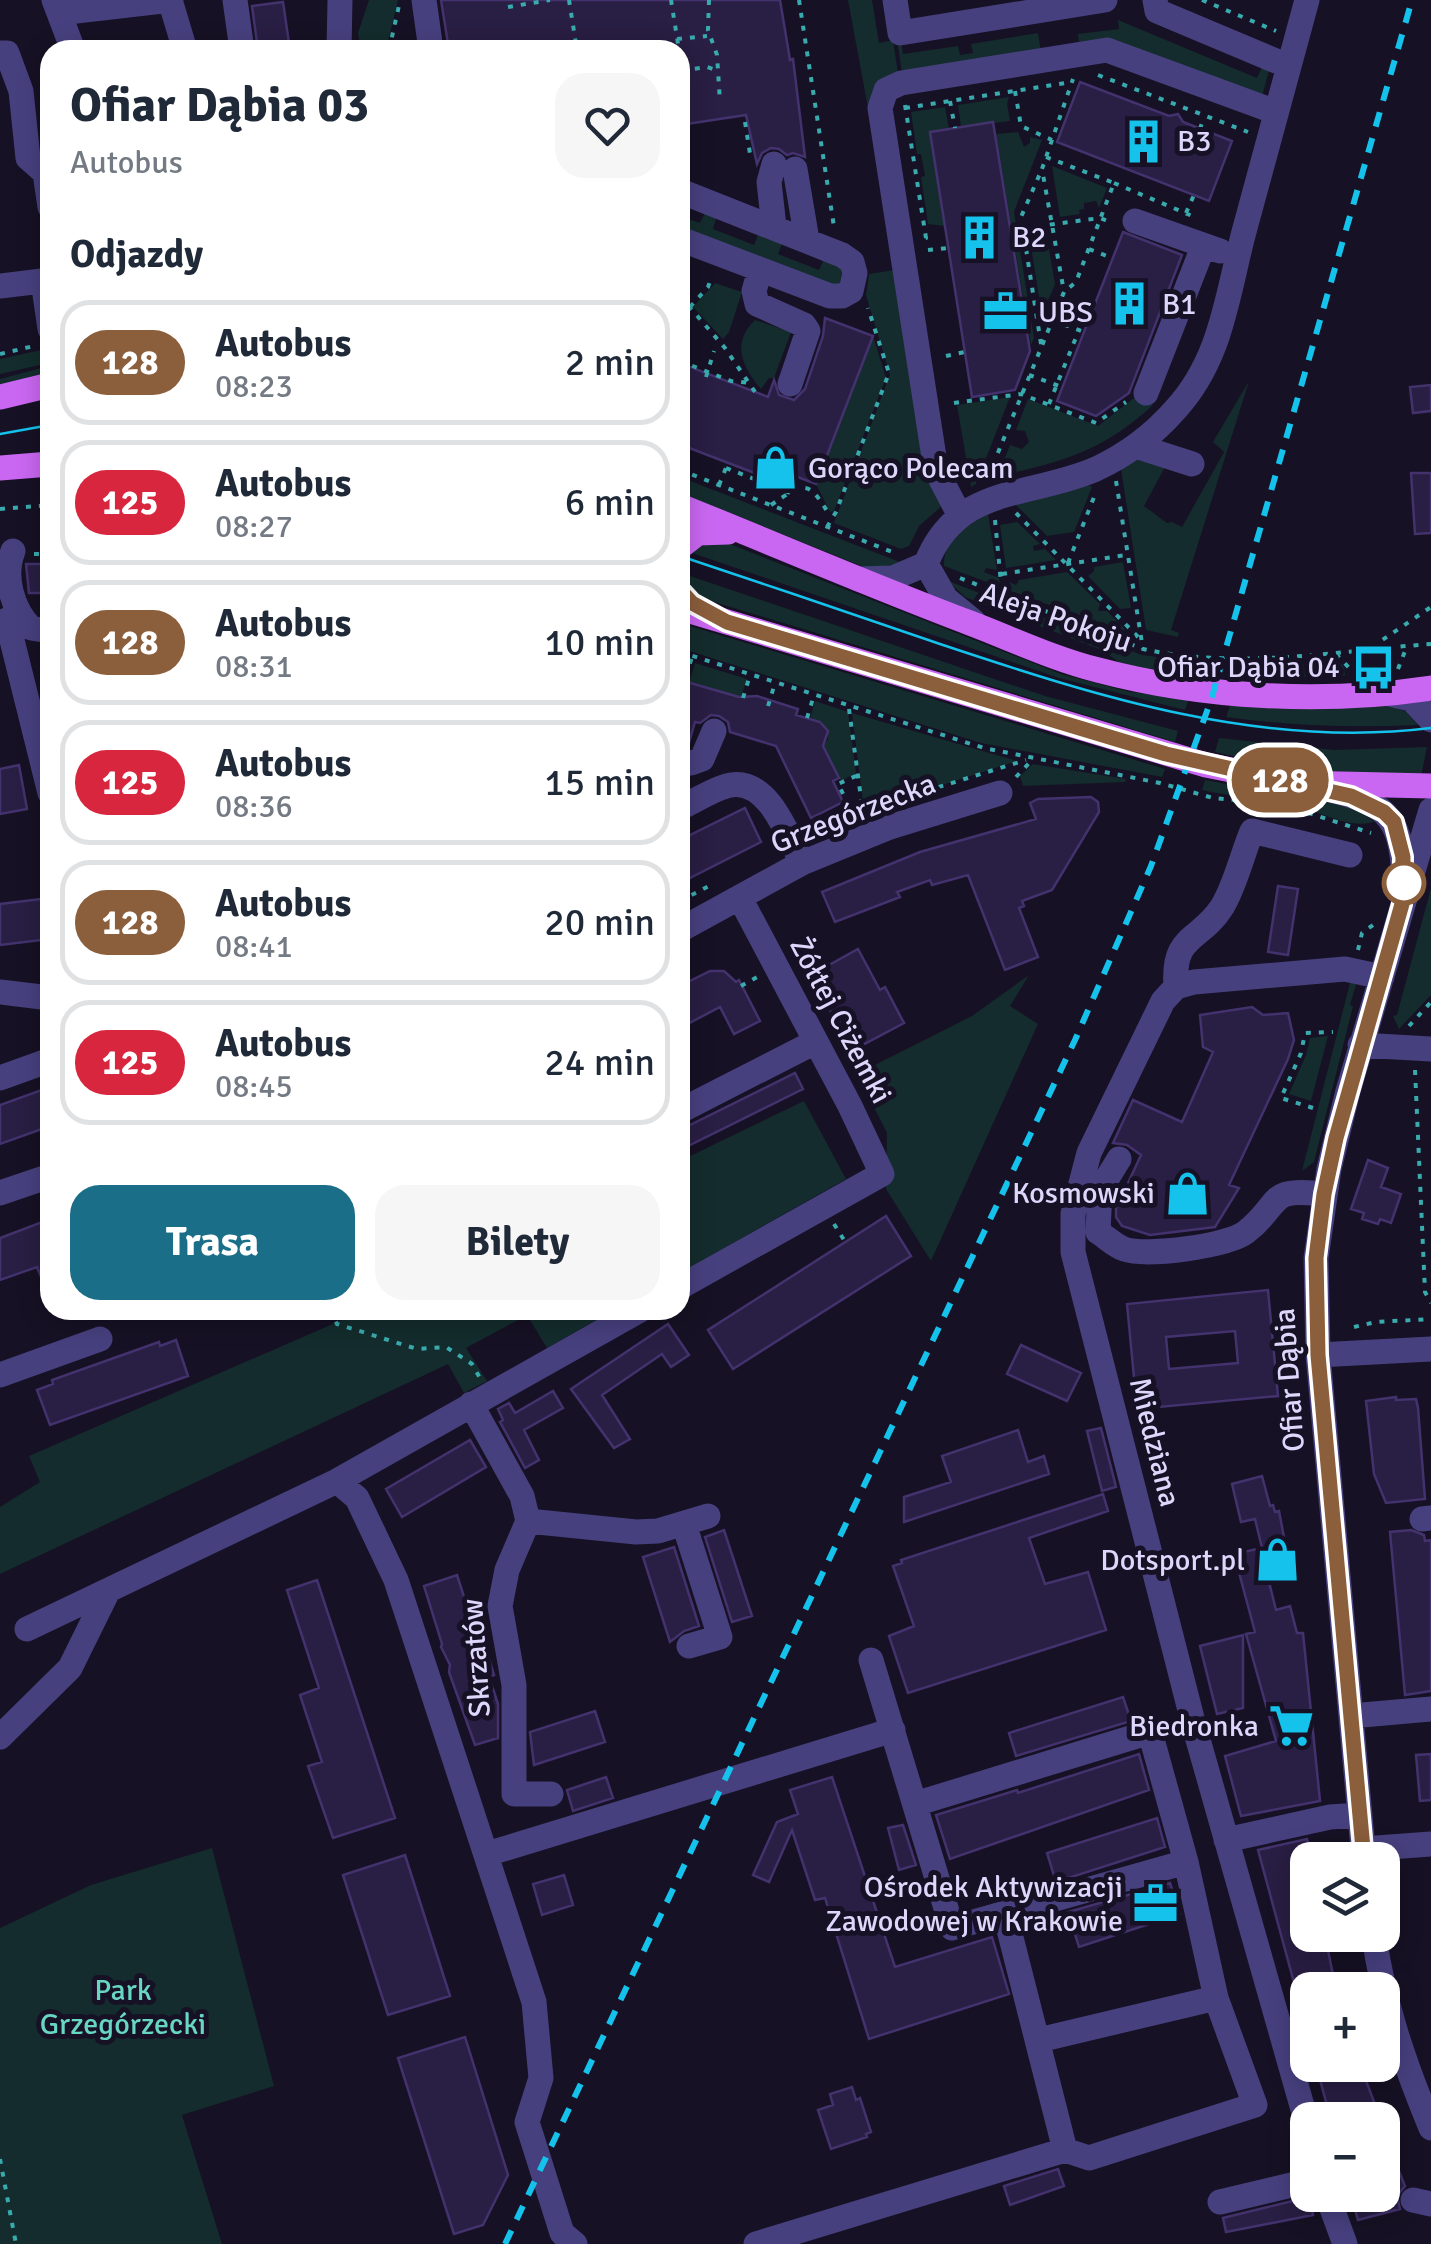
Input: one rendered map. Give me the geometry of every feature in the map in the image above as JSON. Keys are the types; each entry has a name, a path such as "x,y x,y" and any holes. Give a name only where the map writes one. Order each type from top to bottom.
{"main road":[{"path":"0,397 40,388"},
{"path":"0,468 40,465"},
{"name":"Aleja Pokoju","path":"690,510 854,579 1094,669 1150,682 1288,694 1384,682 1431,688"},
{"path":"690,539 713,530 762,541"},
{"path":"690,601 727,622"},
{"path":"690,611 1179,758 1297,782 1431,786"}],"street":[{"path":"69,40 57,6 171,0 183,40"},
{"path":"236,0 241,40"},
{"path":"339,40 340,0"},
{"path":"895,0 900,33 1105,0"},
{"path":"1155,0 1157,11 1289,63"},
{"path":"854,579 893,578 916,561 960,516 991,499 1067,479 1113,460 1136,446 1176,410 1208,363 1224,322 1237,258 1307,0"},
{"path":"423,1 429,40"},
{"path":"960,516 936,470 880,108 886,90 903,96 1076,63 1107,50 1276,112"},
{"path":"0,53 7,53 11,100 28,158 40,167"},
{"path":"774,227 769,182 785,167 807,240"},
{"path":"690,195 837,253 852,262 855,273 851,291 842,296 823,294 690,242"},
{"path":"1135,221 1237,258"},
{"path":"1141,394 1179,287 1203,247"},
{"path":"760,270 754,292 757,304 804,325 808,331 790,384"},
{"path":"0,286 40,282"},
{"path":"1136,446 1192,464"},
{"path":"13,551 8,574 17,606 32,628 40,629"},
{"path":"916,561 946,599 981,627"},
{"path":"7,620 40,752"},
{"path":"1384,682 1411,699 1431,720"},
{"path":"0,698 26,694"},
{"path":"690,763 702,759 714,731"},
{"name":"Ofiar Dąbia","path":"1297,782 1351,796 1390,817 1403,857 1402,904"},
{"path":"690,803 729,785 746,785 763,794 802,862"},
{"name":"Grzegórzecka","path":"690,925 802,862 890,827 1000,793"},
{"name":"Ofiar Dąbia","path":"1362,1842 1318,1355 1316,1258 1324,1194 1360,1045 1431,810"},
{"name":"Miedziana","path":"1301,2102 1226,1840 1072,1252 1086,1220 1089,1153 1163,1001 1176,987 1175,966 1184,942 1221,908 1252,831 1350,855"},
{"name":"Żółtej Ciżemki","path":"690,1282 882,1174 740,898"},
{"path":"1176,987 1345,969 1382,977"},
{"path":"0,992 40,997"},
{"path":"690,1106 815,1042"},
{"path":"1360,1045 1423,1056"},
{"path":"0,1078 40,1064"},
{"path":"1119,1159 1086,1220 1124,1250 1174,1253 1245,1234 1274,1200 1294,1190 1324,1194"},
{"path":"0,1194 40,1180"},
{"path":"27,1629 337,1481 622,1320"},
{"path":"0,1375 100,1339"},
{"path":"1318,1355 1431,1349"},
{"path":"481,1399 522,1496 528,1521 658,1532 696,1520 720,1637 689,1646"},
{"path":"337,1481 357,1498 396,1580 534,2002 542,2078 528,2122 562,2233 575,2244"},
{"name":"Skrzatów","path":"528,1521 507,1570 500,1606 514,1685 514,1794 550,1794"},
{"path":"0,1737 70,1668 108,1590"},
{"path":"872,1660 952,1928 1186,1862"},
{"path":"1351,1716 1431,1709"},
{"path":"487,1854 893,1730"},
{"path":"756,2244 1065,2150 1090,2158 1255,2106 1216,1998 1186,1862 1150,1732 915,1804"},
{"path":"1226,1840 1330,1817 1360,1816"},
{"path":"1400,1849 1431,1844"},
{"path":"1005,1914 1065,2150"},
{"path":"1377,1952 1403,2060 1431,2128"},
{"path":"1039,2040 1216,1998"},
{"path":"1220,2202 1290,2185"}],"path":[{"path":"508,7 550,0"},
{"path":"569,0 575,40"},
{"path":"671,0 677,40 710,36"},
{"path":"709,0 720,102"},
{"path":"799,0 837,253"},
{"path":"1202,0 1283,34"},
{"path":"395,40 423,1"},
{"path":"1042,345 1021,216 1042,170 1076,63 1180,108 1257,135"},
{"path":"690,69 716,70"},
{"path":"926,238 903,96 950,101 1072,82"},
{"path":"1014,91 1021,126 1052,140"},
{"path":"950,101 955,128"},
{"path":"1178,115 1180,108"},
{"path":"1200,128 1204,116"},
{"path":"1046,157 1201,219"},
{"path":"1042,170 1064,292"},
{"path":"991,499 988,478 1064,292 1076,282 1114,183"},
{"path":"1186,213 1194,195"},
{"path":"1024,228 1100,218"},
{"path":"928,250 948,248"},
{"path":"1089,249 1112,258"},
{"path":"711,279 690,307 755,392"},
{"path":"1049,404 1081,332 1052,320"},
{"path":"867,330 873,324"},
{"path":"827,527 888,378 875,334"},
{"path":"0,354 40,339"},
{"path":"707,375 714,351"},
{"path":"946,356 965,352"},
{"path":"690,366 730,383 750,383"},
{"path":"1029,375 1060,386"},
{"path":"954,403 1021,394 1096,423 1141,394"},
{"path":"1113,460 1144,649"},
{"path":"719,486 727,465 790,493"},
{"path":"759,480 762,473"},
{"path":"690,474 916,561"},
{"path":"774,487 777,479"},
{"path":"771,506 806,484 831,518"},
{"path":"1068,564 1098,487"},
{"path":"0,509 40,506"},
{"path":"1002,594 994,518 1016,513 1142,641"},
{"path":"1002,574 1128,554"},
{"path":"958,577 1144,649 1171,655 1299,659 1431,644"},
{"path":"1368,649 1431,608"},
{"path":"1384,682 1399,669 1407,646"},
{"path":"1334,653 1351,672 1367,671"},
{"path":"690,663 692,656 984,748 1160,783 1213,798 1280,804 1373,834"},
{"path":"743,698 750,675"},
{"path":"768,706 775,683"},
{"path":"807,718 814,695"},
{"path":"849,706 863,813"},
{"path":"1000,793 1034,759"},
{"path":"855,817 836,783 858,775"},
{"path":"1356,959 1362,933"},
{"path":"741,986 761,975"},
{"path":"1404,1034 1431,1002"},
{"path":"1421,1012 1431,1012"},
{"path":"1313,1108 1281,1098 1301,1053 1304,1033 1334,1032"},
{"path":"1423,1056 1425,1292 1431,1303"},
{"path":"829,1216 844,1240"},
{"path":"336,1320 416,1350 446,1347 472,1364 481,1399"},
{"path":"1354,1327 1431,1320"},
{"path":"0,2159 16,2244"}],"green space":[{"path":"369,0 398,0 388,40 359,40"},
{"path":"848,0 872,0 879,43 893,40 898,73 874,86 868,108"},
{"path":"1118,20 1257,78 1263,65 1269,70 1262,97 1079,44 1078,34 1119,29"},
{"path":"1038,33 1041,51 902,73 897,41 901,41 903,54 958,46 960,55 973,53 971,44"},
{"path":"1009,97 1010,121 961,127 958,105"},
{"path":"945,107 949,129 934,131 930,136 945,226 928,224 921,177 925,176 921,154 917,154 911,112"},
{"path":"1018,132 1024,147 1030,143 1030,137 1042,140 1014,212 1034,338 1031,345 996,134"},
{"path":"1052,166 1107,188 1099,208 1096,201 1084,203 1080,214 1060,217"},
{"path":"706,211 717,215 713,229 754,245 759,232 783,241 778,254 819,270 825,257 843,267 839,289 690,234 690,220 700,223"},
{"path":"1046,231 1055,284 1042,316 1029,234"},
{"path":"895,270 943,505 919,526 909,546 901,549 834,523 890,375 866,295 869,274"},
{"path":"715,283 742,292 723,339 693,307"},
{"path":"755,320 791,332 774,378 769,378 761,389 744,364 741,346"},
{"path":"873,336 886,378 834,511 830,512 816,484"},
{"path":"40,350 40,365 0,374 0,359"},
{"path":"40,368 40,377 0,386 0,379"},
{"path":"1249,381 1171,630 1179,633 1178,637 1146,630 1121,469 1141,458 1165,467 1144,506 1167,523 1182,527 1224,452 1213,442"},
{"path":"1010,397 976,484 971,487 957,405"},
{"path":"1134,398 1153,405 1117,434 1062,460 998,476 1010,445 1022,449 1029,442 1025,431 1016,430 1028,399 1098,426"},
{"path":"690,481 905,564 874,571 690,497"},
{"path":"1086,484 1092,487 1074,532 1047,536 1015,504"},
{"path":"988,514 997,570 986,568 984,572 999,578 1000,587 944,566 952,541"},
{"path":"1017,522 1040,544 1033,546 1034,551 1045,549 1056,560 1006,568 1000,525"},
{"path":"717,539 1061,674 1130,692 1189,698 1185,710 1059,678 690,552 696,545"},
{"path":"1123,562 1131,608 1120,609 1088,576 1094,567"},
{"path":"1067,572 1100,604 1098,611 1107,611 1124,628 1126,636 1010,591 1009,582 1016,585 1019,580"},
{"path":"690,576 1045,696 1178,731 1175,742 701,598 690,588"},
{"path":"948,581 1142,655 1201,663 1196,676 1121,664 1104,651 965,597"},
{"path":"690,626 1165,769 1162,777 981,743 690,651"},
{"path":"1335,658 1344,667 1345,676 1239,678 1245,663 1304,664"},
{"path":"695,663 747,679 741,697 690,686"},
{"path":"815,701 848,712 856,773 841,781 822,748 828,739 827,728 810,719"},
{"path":"1231,703 1389,705 1406,712 1418,725 1322,726 1226,717"},
{"path":"852,713 1017,761 864,810"},
{"path":"1219,738 1334,750 1427,747 1421,776 1317,769 1241,758 1215,752"},
{"path":"1033,764 1126,779 1023,786 1020,776"},
{"path":"1205,780 1354,807 1374,822 1351,823 1282,801 1202,790"},
{"path":"1431,888 1431,995 1399,1029 1393,1016 1397,1015"},
{"path":"1029,975 1010,1006 1038,1024 931,1261 886,1189 887,1133 857,1074 972,1016"},
{"path":"1351,979 1357,981 1350,1005 1353,1006 1314,1162 1302,1171"},
{"path":"1328,1036 1311,1101 1289,1094 1310,1038"},
{"path":"804,1101 846,1179 690,1267 690,1156"},
{"path":"342,1320 518,1320 466,1348 487,1381 464,1393 448,1364 0,1574 0,1507 40,1482 29,1456"},
{"path":"530,1320 596,1320 547,1348"},
{"name":"Park Grzegórzecki","path":"212,1848 274,2086 182,2115 222,2244 0,2244 0,1928 91,1885"}],"building":[{"path":"441,0 780,0 790,60 793,59 805,157 771,148 762,153 757,164 746,115 690,123 690,40 447,40"},
{"path":"283,2 289,40 257,40 252,6"},
{"name":"B3","path":"1080,82 1169,116 1178,114 1183,122 1232,141 1209,201 1057,142"},
{"name":"B2","path":"993,122 1030,351 1015,390 972,397 930,132"},
{"name":"B1","path":"1123,232 1182,255 1129,393 1096,416 1057,401"},
{"path":"825,318 873,336 816,484 795,476 791,487 690,448 690,367 768,397 774,380 779,395 794,400 805,389"},
{"path":"1431,385 1431,411 1413,413 1410,387"},
{"path":"1411,473 1431,473 1431,533 1415,534"},
{"path":"26,564 40,564 40,593 29,593"},
{"path":"690,683 798,709 796,715 820,722 828,731 823,746 839,778 833,781 843,802 811,818 776,746 730,732 728,722 719,716 695,722 690,739"},
{"path":"19,765 27,809 0,814 0,769"},
{"path":"1091,797 1098,802 1099,812 1052,890 1022,901 1024,906 1019,908 1038,957 1005,970 968,875 932,885 930,880 897,892 900,897 835,922 822,892 920,852 1036,819 1030,803 1038,799"},
{"path":"745,808 761,842 690,878 690,835"},
{"path":"1278,886 1298,889 1288,955 1268,952"},
{"path":"40,899 40,940 0,945 0,904"},
{"path":"858,949 904,1023 853,1050 818,990 828,980 822,969"},
{"path":"710,971 724,971 736,982 739,980 760,1021 734,1034 720,1007 690,1023 690,981"},
{"path":"1252,1007 1263,1015 1288,1013 1294,1040 1229,1185 1239,1188 1215,1227 1150,1235 1122,1226 1116,1209 1141,1155 1127,1145 1113,1143 1133,1100 1182,1122 1213,1052 1203,1047 1200,1015"},
{"path":"795,1073 803,1089 690,1145 690,1125"},
{"path":"40,1091 40,1130 0,1144 0,1105"},
{"path":"1368,1160 1388,1168 1381,1187 1401,1194 1391,1223 1362,1219 1364,1213 1351,1209"},
{"path":"886,1216 911,1256 733,1369 708,1330"},
{"path":"40,1223 40,1274 37,1267 0,1280 0,1238"},
{"path":"1268,1290 1278,1396 1137,1409 1127,1304","holes":["1235,1331 1238,1363 1169,1369 1166,1337"]},
{"path":"668,1324 689,1355 671,1367 662,1354 602,1395 630,1439 614,1448 571,1389"},
{"path":"176,1340 188,1376 50,1425 37,1390 53,1384 52,1380 159,1342 160,1346"},
{"path":"1021,1345 1081,1373 1067,1401 1007,1374"},
{"path":"553,1391 563,1408 524,1430 539,1460 525,1468 500,1422 503,1420 498,1409 509,1403 515,1413"},
{"path":"1416,1399 1425,1499 1386,1503 1374,1474 1366,1401"},
{"path":"1101,1428 1116,1487 1102,1491 1087,1431"},
{"path":"1018,1430 1028,1462 1044,1456 1049,1474 904,1522 904,1497 951,1482 942,1456"},
{"path":"470,1440 486,1467 402,1517 386,1489"},
{"name":"Biedronka","path":"1262,1476 1270,1506 1279,1511 1290,1569 1267,1574 1276,1610 1290,1606 1297,1633 1303,1633 1320,1801 1241,1816 1225,1756 1276,1741 1246,1634 1255,1632 1234,1554 1262,1548 1255,1519 1241,1522 1232,1484"},
{"path":"1103,1494 1108,1511 1029,1538 1045,1584 1088,1572 1106,1630 908,1693 889,1636 914,1626 893,1566 901,1560"},
{"path":"724,1530 752,1616 732,1622 705,1537"},
{"path":"1411,1530 1424,1535 1425,1541 1431,1540 1431,1691 1405,1695 1390,1532"},
{"path":"674,1547 699,1626 670,1642 643,1557"},
{"path":"457,1575 473,1625 478,1623 494,1675 489,1677 498,1704 498,1738 475,1745 424,1586"},
{"path":"317,1580 395,1818 333,1838 308,1766 322,1762 300,1695 319,1688 287,1590"},
{"path":"1243,1635 1243,1708 1217,1714 1200,1646"},
{"path":"1123,1697 1131,1721 1016,1756 1009,1733"},
{"path":"595,1711 605,1742 534,1765 530,1732"},
{"path":"1139,1754 1149,1790 950,1859 936,1815"},
{"path":"1431,1754 1431,1800 1420,1801 1416,1755"},
{"path":"606,1777 613,1798 573,1811 567,1790"},
{"path":"832,1777 895,1967 992,1937 1009,1994 869,2039 825,1898 815,1900 792,1830 769,1882 753,1875 777,1822 798,1814 790,1790"},
{"path":"1157,1818 1165,1847 1056,1882 1047,1853"},
{"path":"903,1825 916,1865 899,1870 888,1828"},
{"path":"1290,1843 1290,1952 1328,1952 1332,1972 1291,1972 1258,1850"},
{"path":"405,1855 450,1996 388,2015 343,1875"},
{"path":"564,1875 573,1905 542,1915 533,1884"},
{"path":"1170,1883 1180,1914 1079,1947 1068,1912"},
{"path":"465,2037 508,2175 483,2225 454,2234 398,2058"},
{"path":"1321,2082 1366,2082 1374,2102 1326,2102"},
{"path":"852,2087 856,2100 860,2098 871,2132 867,2137 831,2149 818,2110 833,2105 830,2094"},
{"path":"1058,2169 1064,2186 1010,2205 1004,2186"},
{"path":"1290,2202 1290,2212 1313,2215 1226,2232 1223,2218"},
{"path":"1356,2212 1389,2212 1358,2220"}],"tram line":[{"path":"0,434 40,427"},
{"path":"690,559 1000,664 1181,714 1305,731 1368,733 1431,728"}],"railway":[{"path":"505,2244 1075,1040 1151,866 1211,700 1412,0"}],"bus line":[{"name":"128","path":"690,601 727,622 1166,754 1351,796 1372,804 1394,822 1403,857 1402,904 1336,1138 1316,1258 1318,1355 1362,1842"}],"place":[{"name":"B3","path":"1144,141"},
{"name":"B2","path":"979,237"},
{"name":"B1","path":"1129,304"},
{"name":"UBS","path":"1005,312"},
{"name":"Gorąco Polecam","path":"775,468"},
{"name":"Ofiar Dąbia 04","path":"1373,667"},
{"name":"Kosmowski","path":"1188,1193"},
{"name":"Dotsport.pl","path":"1278,1560"},
{"name":"Biedronka","path":"1292,1726"},
{"name":"Ośrodek Aktywizacji Zawodowej w Krakowie","path":"1156,1904"}]}
